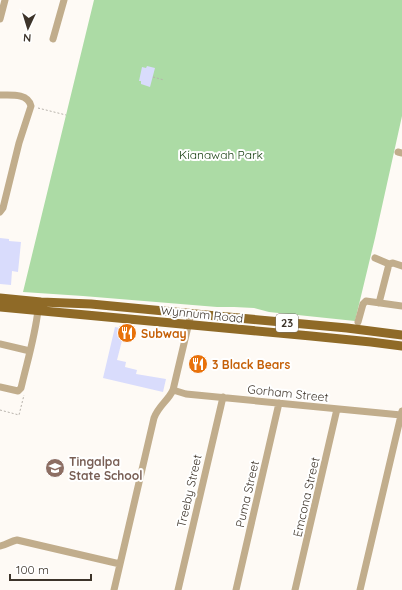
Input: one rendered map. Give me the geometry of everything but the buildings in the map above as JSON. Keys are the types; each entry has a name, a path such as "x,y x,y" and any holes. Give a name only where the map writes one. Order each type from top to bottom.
{"main road":[{"name":"Wynnum Road","path":"0,298 41,302 91,304 367,330 402,335"},
{"name":"Wynnum Road","path":"0,307 402,346"},
{"path":"304,324 303,330 311,336"}],"street":[{"path":"0,19 5,0"},
{"path":"53,39 64,0"},
{"path":"0,95 18,95 26,97 30,101 31,106 3,208 0,212"},
{"path":"375,258 389,264 393,263 402,266"},
{"path":"379,303 389,264"},
{"path":"358,322 363,304 366,301 402,306"},
{"path":"0,387 18,391 21,388 31,348 38,310"},
{"path":"114,590 154,418 173,390 191,314"},
{"path":"0,344 31,348"},
{"name":"Gorham Street","path":"173,390 186,394 337,409 401,412"},
{"name":"Treeby Street","path":"178,590 223,397"},
{"name":"Puma Street","path":"236,590 280,403"},
{"name":"Emcona Street","path":"295,590 337,409"},
{"path":"360,590 401,412"},
{"path":"0,546 17,540 120,564"}],"path":[{"path":"153,77 164,80"},
{"path":"31,106 66,115"}],"green space":[{"name":"Kianawah Park","path":"94,0 402,0 402,116 355,321 269,312 254,308 217,307 23,292"}],"place":[{"name":"Subway","path":"127,333"},
{"name":"3 Black Bears","path":"198,364"},
{"name":"Tingalpa State School","path":"55,468"}]}
